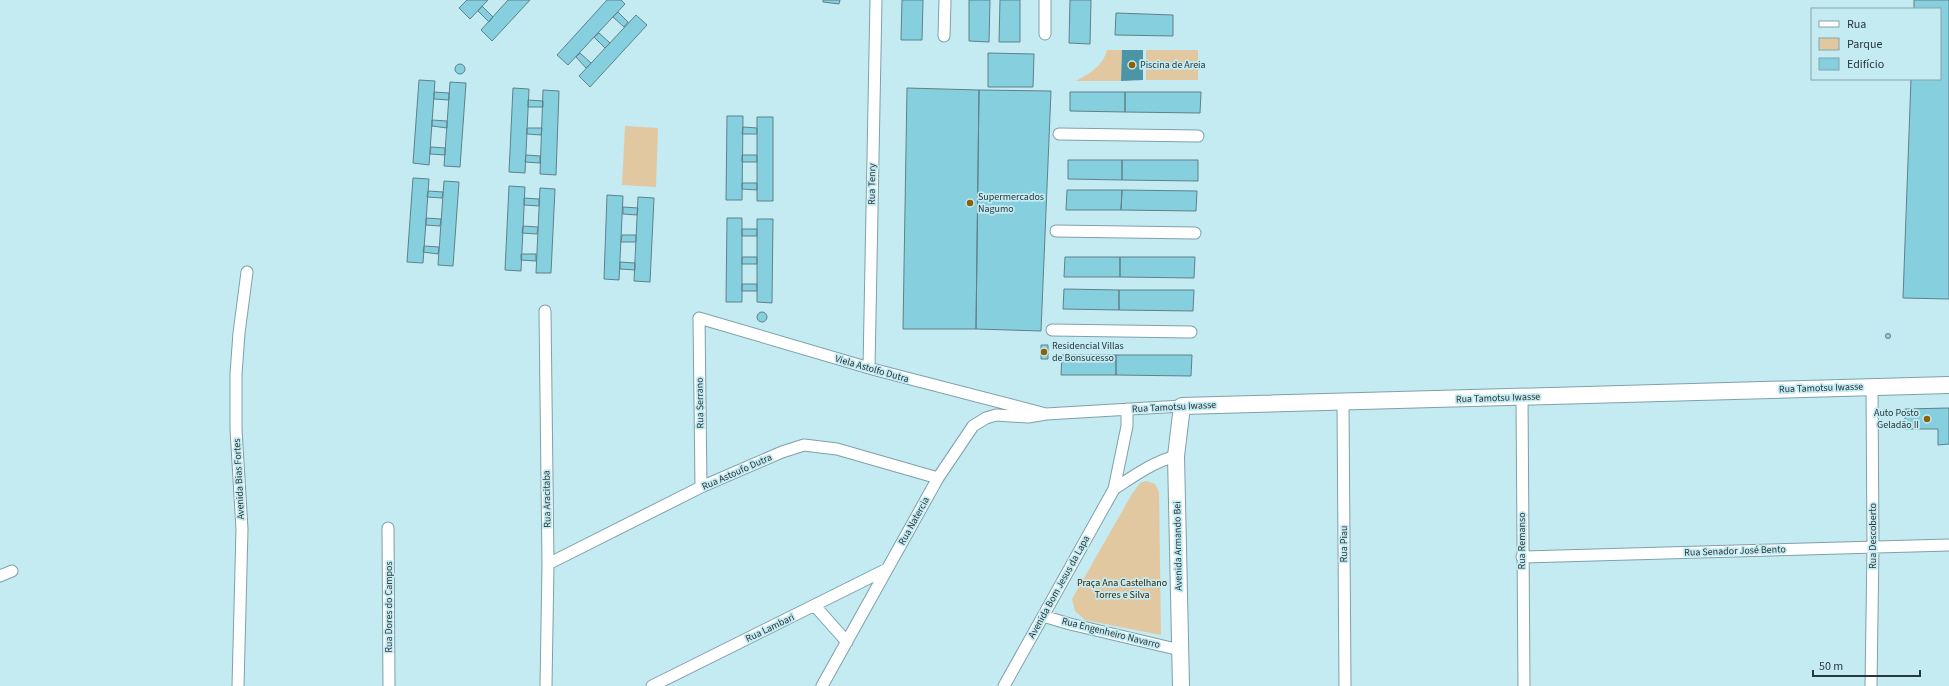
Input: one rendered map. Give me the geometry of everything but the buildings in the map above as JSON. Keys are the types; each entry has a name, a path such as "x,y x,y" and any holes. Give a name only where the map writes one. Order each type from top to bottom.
{"street":[{"name":"Rua Tenry","path":"869,368 876,0"},
{"path":"944,36 945,0"},
{"path":"1044,34 1045,0"},
{"path":"1059,134 1198,136"},
{"path":"1056,231 1195,233"},
{"name":"Avenida Bias Fortes","path":"238,686 242,529 236,428 236,374 239,334 247,272"},
{"name":"Rua Aracitaba","path":"545,311 548,564 546,686"},
{"name":"Viela Astolfo Dutra","path":"699,318 869,368 1046,414"},
{"name":"Rua Serrano","path":"699,318 701,487"},
{"path":"1052,330 1191,332"},
{"name":"Rua Tamotsu Iwasse","path":"1046,414 1182,406 1949,385"},
{"name":"Rua Descoberto","path":"1871,686 1873,547 1872,387"},
{"name":"Rua Remanso","path":"1522,397 1524,686"},
{"name":"Rua Piau","path":"1343,402 1345,686"},
{"name":"Avenida Armando Bei","path":"1181,686 1176,456 1182,406"},
{"name":"Avenida Bom Jesus da Lapa","path":"1006,685 1114,489 1127,426 1127,410"},
{"name":"Rua Natercia","path":"822,686 938,478 973,426 986,418 996,415 1028,417 1046,414"},
{"name":"Rua Astoufo Dutra","path":"548,564 701,487 782,452 804,446 837,449 938,478"},
{"name":"Avenida Bom Jesus da Lapa","path":"1114,489 1152,465 1176,456"},
{"name":"Rua Dores do Campos","path":"388,528 389,686"},
{"name":"Rua Senador José Bento","path":"1522,557 1949,545"},
{"name":"Rua Lambari","path":"652,686 887,569"},
{"path":"0,576 12,571"},
{"path":"815,606 847,642"},
{"name":"Rua Engenheiro Navarro","path":"1043,616 1070,624 1180,650"}],"green space":[{"path":"1107,50 1122,50 1121,81 1076,81 1099,65"},
{"path":"1146,50 1198,50 1198,80 1146,80"},
{"path":"625,126 658,128 656,187 622,185"},
{"name":"Praça Ana Castelhano Torres e Silva","path":"1146,481 1155,484 1159,492 1161,635 1085,620 1075,611 1072,599 1132,494 1140,483"}],"water":[{"name":"Piscina de Areia","path":"1122,50 1143,50 1143,80 1121,81"}],"place":[{"name":"Piscina de Areia","path":"1132,65"},
{"name":"Supermercados Nagumo","path":"970,203"},
{"name":"Residencial Villas de Bonsucesso","path":"1044,352"},
{"name":"Auto Posto Geladão II","path":"1927,419"}]}
